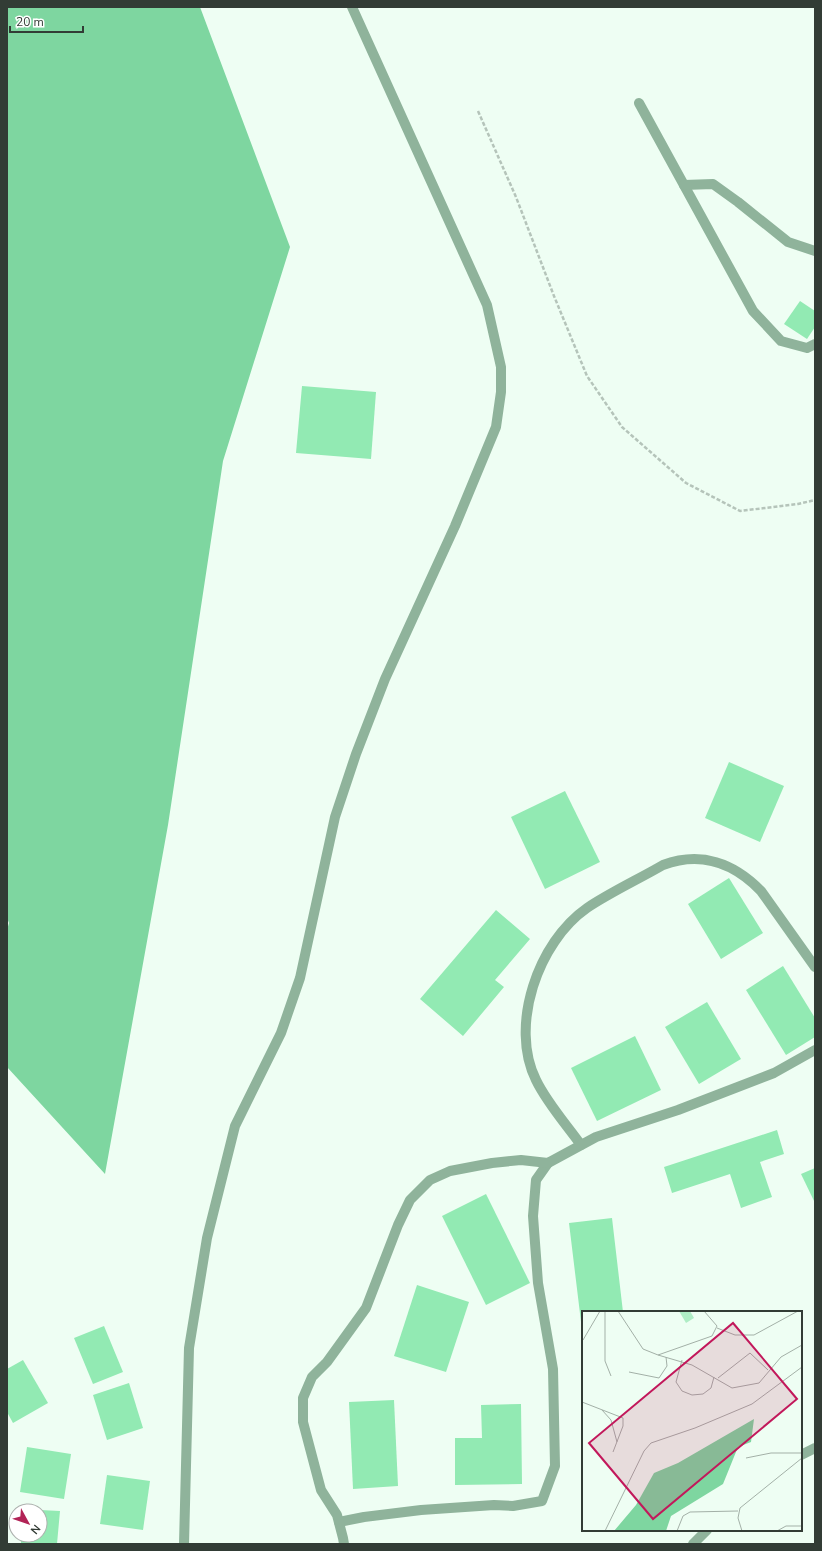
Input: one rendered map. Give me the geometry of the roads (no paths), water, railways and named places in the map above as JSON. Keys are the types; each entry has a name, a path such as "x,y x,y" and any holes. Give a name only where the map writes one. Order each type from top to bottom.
{"street":[{"path":"184,1544 189,1348 207,1238 235,1126 280,1032 300,978 335,817 356,754 385,679 455,526 496,427 501,392 501,367 487,305 352,7"},
{"path":"639,103 753,311 781,341 807,348 815,344"},
{"path":"684,185 713,184 788,242 815,251"},
{"path":"581,1145 536,1080 530,1064 525,1037 528,1005 533,984 541,965 553,944 568,925 586,909 663,865 677,860 694,858 711,860 727,865 751,880 761,891 815,967"},
{"path":"339,1522 364,1517 421,1510 494,1505 513,1506 542,1502 554,1466 554,1369 538,1283 533,1216 536,1180 548,1163 596,1137 678,1110 774,1073 815,1050"},
{"path":"344,1544 337,1515 321,1490 303,1422 303,1398 312,1377 328,1362 366,1308 398,1225 410,1200 430,1180 450,1171 492,1163 521,1160 548,1163"},
{"path":"802,1454 815,1448"},
{"path":"692,1544 706,1531"}]}
